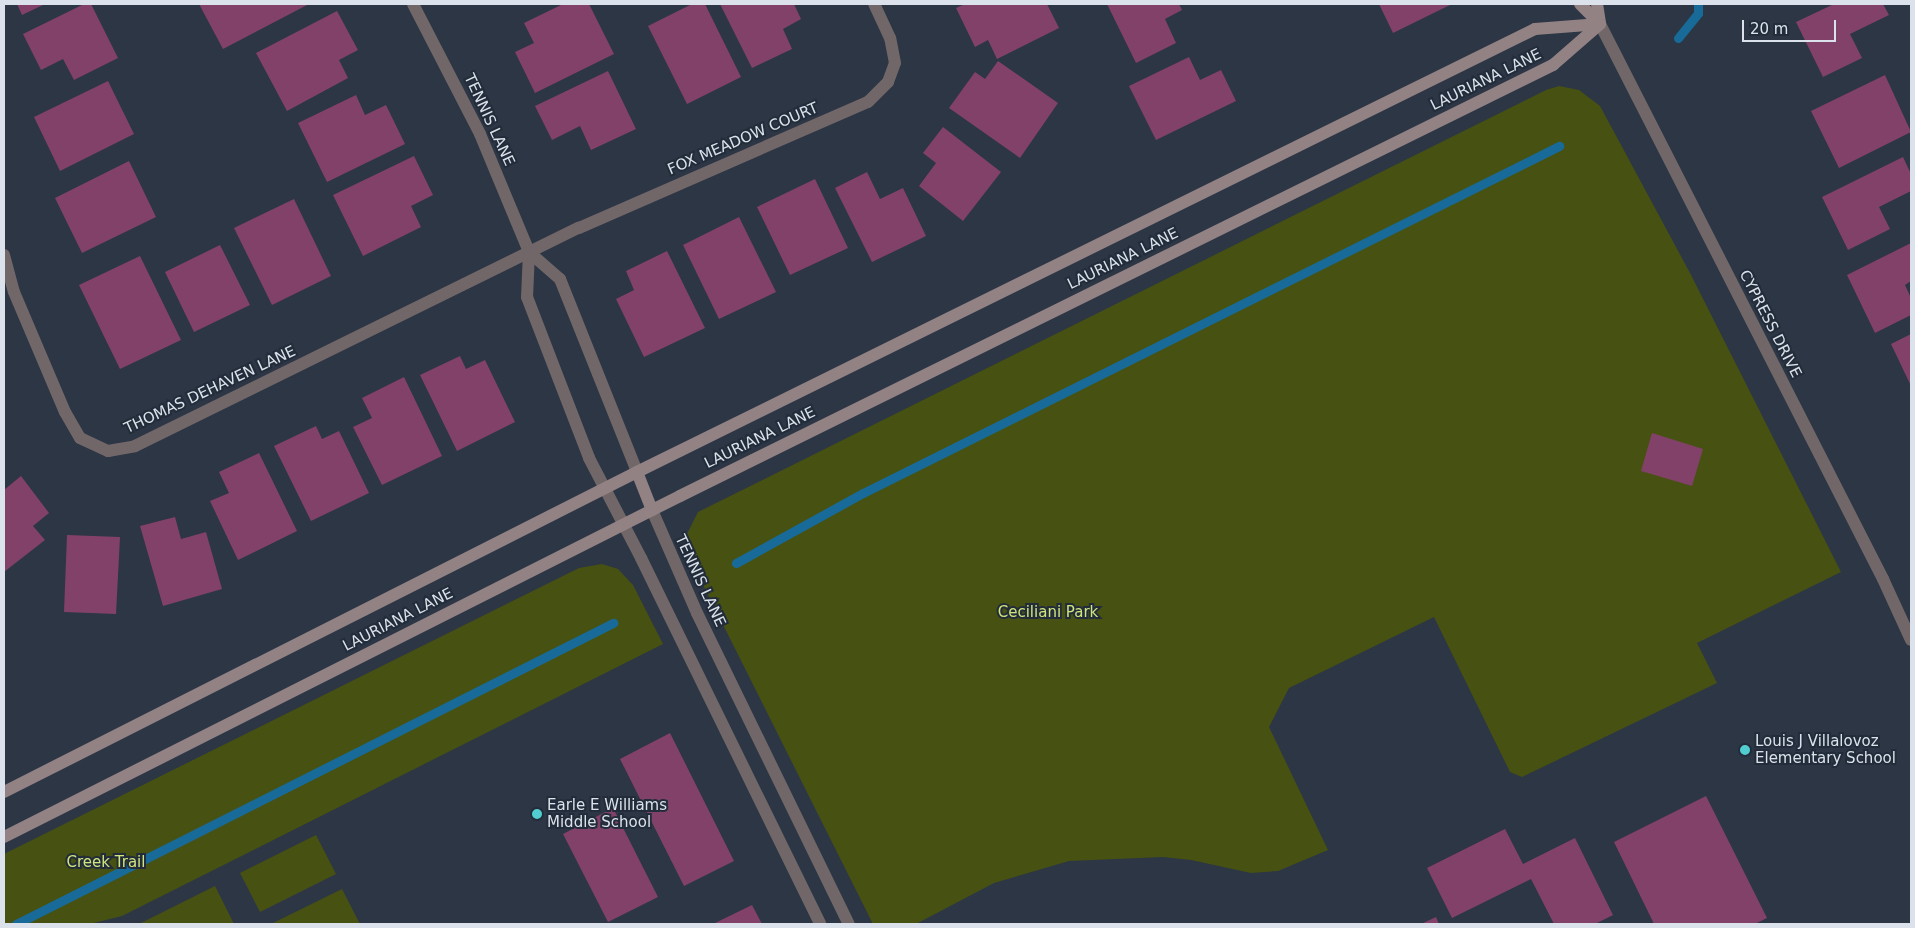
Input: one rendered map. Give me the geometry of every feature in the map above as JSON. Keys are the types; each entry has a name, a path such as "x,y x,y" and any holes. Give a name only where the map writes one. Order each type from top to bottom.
{"street":[{"name":"TENNIS LANE","path":"413,4 480,134 529,252 527,297 589,458 624,524 820,924"},
{"name":"FOX MEADOW COURT","path":"529,252 868,102 888,82 895,63 890,38 874,4"},
{"name":"CYPRESS DRIVE","path":"1580,4 1600,24 1883,579 1911,640"},
{"name":"CYPRESS DRIVE","path":"1597,4 1600,24"},
{"name":"LAURIANA LANE","path":"4,792 637,472 1535,29 1600,24"},
{"name":"LAURIANA LANE","path":"4,837 652,510 1553,65 1600,24"},
{"name":"TENNIS LANE","path":"529,252 560,279 652,510 697,613 849,924"},
{"name":"THOMAS DEHAVEN LANE","path":"4,255 14,292 65,412 80,438 108,451 135,446 167,432 529,252"}],"green space":[{"name":"Ceciliani Park","path":"1559,86 1579,90 1600,106 1690,273 1841,572 1697,643 1717,683 1522,777 1510,772 1434,617 1289,688 1269,727 1328,850 1278,871 1251,873 1191,860 1163,857 1069,861 994,883 916,924 873,924 689,557 687,534 698,512 1546,90"},
{"name":"Creek Trail","path":"602,564 618,569 633,585 663,644 122,916 90,924 4,924 4,854 579,568"},
{"path":"316,835 336,874 260,912 240,873"},
{"path":"215,886 234,924 139,924"},
{"path":"342,889 360,924 271,924"}],"building":[{"path":"17,4 45,4 22,15"},
{"path":"84,4 91,4 118,58 74,80 63,59 41,70 23,34"},
{"path":"199,4 309,4 223,49"},
{"path":"563,4 589,4 614,54 535,93 515,52 534,43 524,23"},
{"path":"692,4 705,4 741,77 687,104 648,26"},
{"path":"720,4 794,4 801,19 783,29 792,49 752,68"},
{"path":"965,4 1047,4 1059,28 997,59 988,40 975,47 956,8"},
{"path":"1107,4 1179,4 1182,10 1165,19 1176,43 1136,63"},
{"path":"1379,4 1452,4 1393,33"},
{"path":"1834,4 1883,4 1889,15 1850,34 1862,58 1823,77 1796,22"},
{"path":"337,11 358,50 339,60 348,78 287,111 256,53"},
{"path":"1189,57 1200,80 1221,70 1236,101 1156,140 1129,86"},
{"path":"998,61 1058,103 1020,158 949,108 975,72 985,79"},
{"path":"608,71 636,129 591,150 580,126 552,140 535,106"},
{"path":"1885,75 1911,132 1839,168 1811,111"},
{"path":"108,81 134,134 60,171 34,117"},
{"path":"356,95 365,115 386,105 405,144 327,182 298,123"},
{"path":"943,127 1001,172 963,221 919,186 936,163 923,153"},
{"path":"414,156 433,195 411,206 421,227 363,256 333,195"},
{"path":"1903,157 1911,174 1911,191 1879,207 1890,229 1848,250 1822,197"},
{"path":"129,161 156,217 82,253 55,198"},
{"path":"867,172 880,199 903,188 926,236 872,262 835,188"},
{"path":"815,179 848,248 790,275 757,207"},
{"path":"294,199 331,276 272,305 234,228"},
{"path":"739,217 776,292 719,319 683,245"},
{"path":"1911,243 1911,281 1905,285 1911,298 1911,315 1875,333 1847,275"},
{"path":"220,245 250,305 194,332 165,272"},
{"path":"667,251 705,328 644,357 616,299 634,290 626,271"},
{"path":"140,256 181,340 120,369 79,285"},
{"path":"1911,334 1911,386 1891,344"},
{"path":"460,356 466,369 485,360 515,422 457,451 420,375"},
{"path":"404,377 442,456 382,485 353,427 372,418 362,398"},
{"path":"316,426 322,439 339,431 369,493 311,521 274,446"},
{"path":"1652,433 1703,449 1692,486 1641,471"},
{"path":"259,453 297,531 238,560 210,501 229,493 219,472"},
{"path":"21,476 49,513 33,526 45,540 4,572 4,490"},
{"path":"175,517 181,539 206,532 222,589 163,606 140,526"},
{"path":"67,535 120,537 116,614 64,612"},
{"path":"670,733 734,861 684,886 620,759"},
{"path":"1706,796 1767,918 1755,924 1654,924 1614,842"},
{"path":"613,808 658,897 608,922 563,834"},
{"path":"1505,829 1523,864 1575,838 1613,915 1595,924 1554,924 1531,879 1452,918 1427,868"},
{"path":"752,905 762,924 713,924"},
{"path":"1436,917 1439,924 1421,924"}],"waterway":[{"path":"1678,38 1698,13 1698,4"},
{"path":"736,563 863,493 1559,146"},
{"path":"16,924 613,623"}],"place":[{"name":"Louis J Villalovoz Elementary School","path":"1745,750"},
{"name":"Earle E Williams Middle School","path":"537,814"}]}
